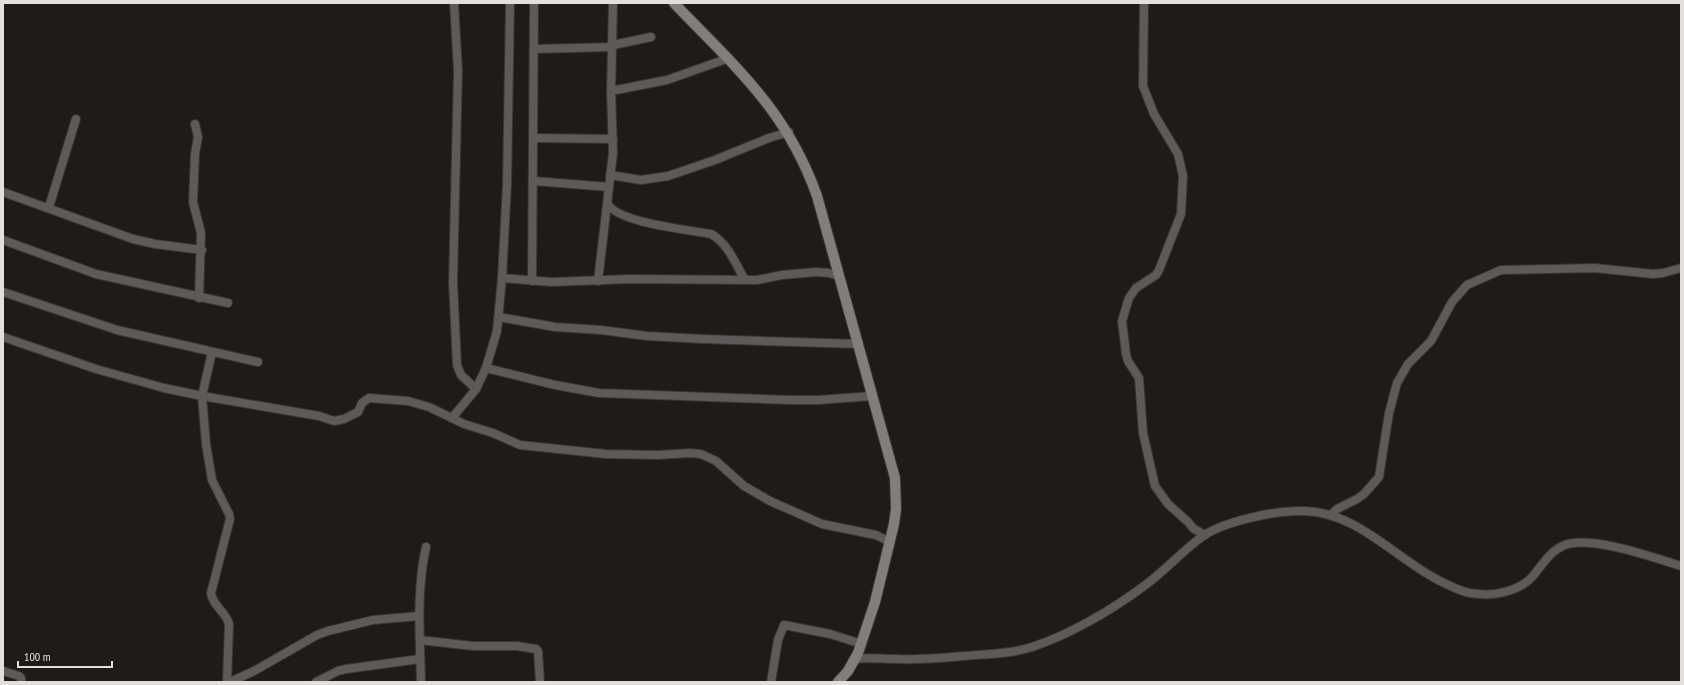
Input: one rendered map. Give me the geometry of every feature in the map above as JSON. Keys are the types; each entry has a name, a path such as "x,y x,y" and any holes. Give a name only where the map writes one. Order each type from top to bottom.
{"main road":[{"path":"674,3 729,58 765,99 788,132 804,160 815,189 895,478 896,509 890,542 875,602 862,644 848,671 838,682"}],"street":[{"path":"454,3 458,71 453,282 457,365 461,375 476,389"},
{"path":"452,418 476,389 486,368 497,331 499,317 510,93 508,20 510,3"},
{"path":"532,281 534,182 534,3"},
{"path":"598,281 608,204 613,139 611,91 613,3"},
{"path":"1144,3 1143,86 1154,114 1180,161 1183,176 1181,214 1160,270 1131,293 1122,321 1128,361 1139,378 1143,433 1155,486 1168,504 1194,529 1206,535"},
{"path":"534,50 613,47 614,45 650,37"},
{"path":"611,91 667,80 729,58"},
{"path":"49,207 76,119"},
{"path":"195,124 198,136 195,154 193,202 200,227 202,250 199,298"},
{"path":"610,176 641,180 668,176 715,160 768,138 788,132"},
{"path":"533,138 613,139"},
{"path":"534,182 609,187"},
{"path":"3,192 49,207 133,238 155,244 202,250"},
{"path":"608,204 616,212 644,222 672,229 711,234 717,237 733,259 745,280"},
{"path":"3,240 96,274 199,298 228,303"},
{"path":"1331,515 1337,509 1364,494 1379,477 1389,413 1397,383 1408,364 1431,341 1452,302 1467,285 1501,270 1595,268 1653,274 1664,273 1681,268"},
{"path":"502,278 532,281 598,281 630,279 757,280 782,275 816,272 839,276"},
{"path":"3,292 117,330 258,362"},
{"path":"499,317 555,327 601,330 647,336 859,344"},
{"path":"3,338 129,379 202,396 319,416 334,421 354,415 360,409 362,403 369,398 396,400 420,404 520,445 606,454 701,454 716,461 744,486 770,501 822,524 876,535 890,542"},
{"path":"212,352 202,396 210,472 215,488 229,514 229,524 211,593 213,600 227,618 229,624 229,682 254,671 317,635 328,631 373,620 419,616"},
{"path":"486,368 555,385 599,393 789,400 818,400 873,396"},
{"path":"855,659 869,657 896,659 948,657 1017,651 1033,646 1079,625 1118,604 1144,586 1195,543 1221,526 1285,512 1302,511 1331,515 1373,537 1426,573 1456,589 1478,594 1490,595 1524,585 1557,549 1574,543 1629,550 1681,566"},
{"path":"1194,529 1195,543"},
{"path":"421,682 419,616 426,548"},
{"path":"772,682 778,640 784,625 830,634 862,644"},
{"path":"420,640 473,646 517,646 536,648 538,651 540,682"},
{"path":"316,682 338,671 346,669 420,659"},
{"path":"3,671 19,676 21,678 21,682"}]}
